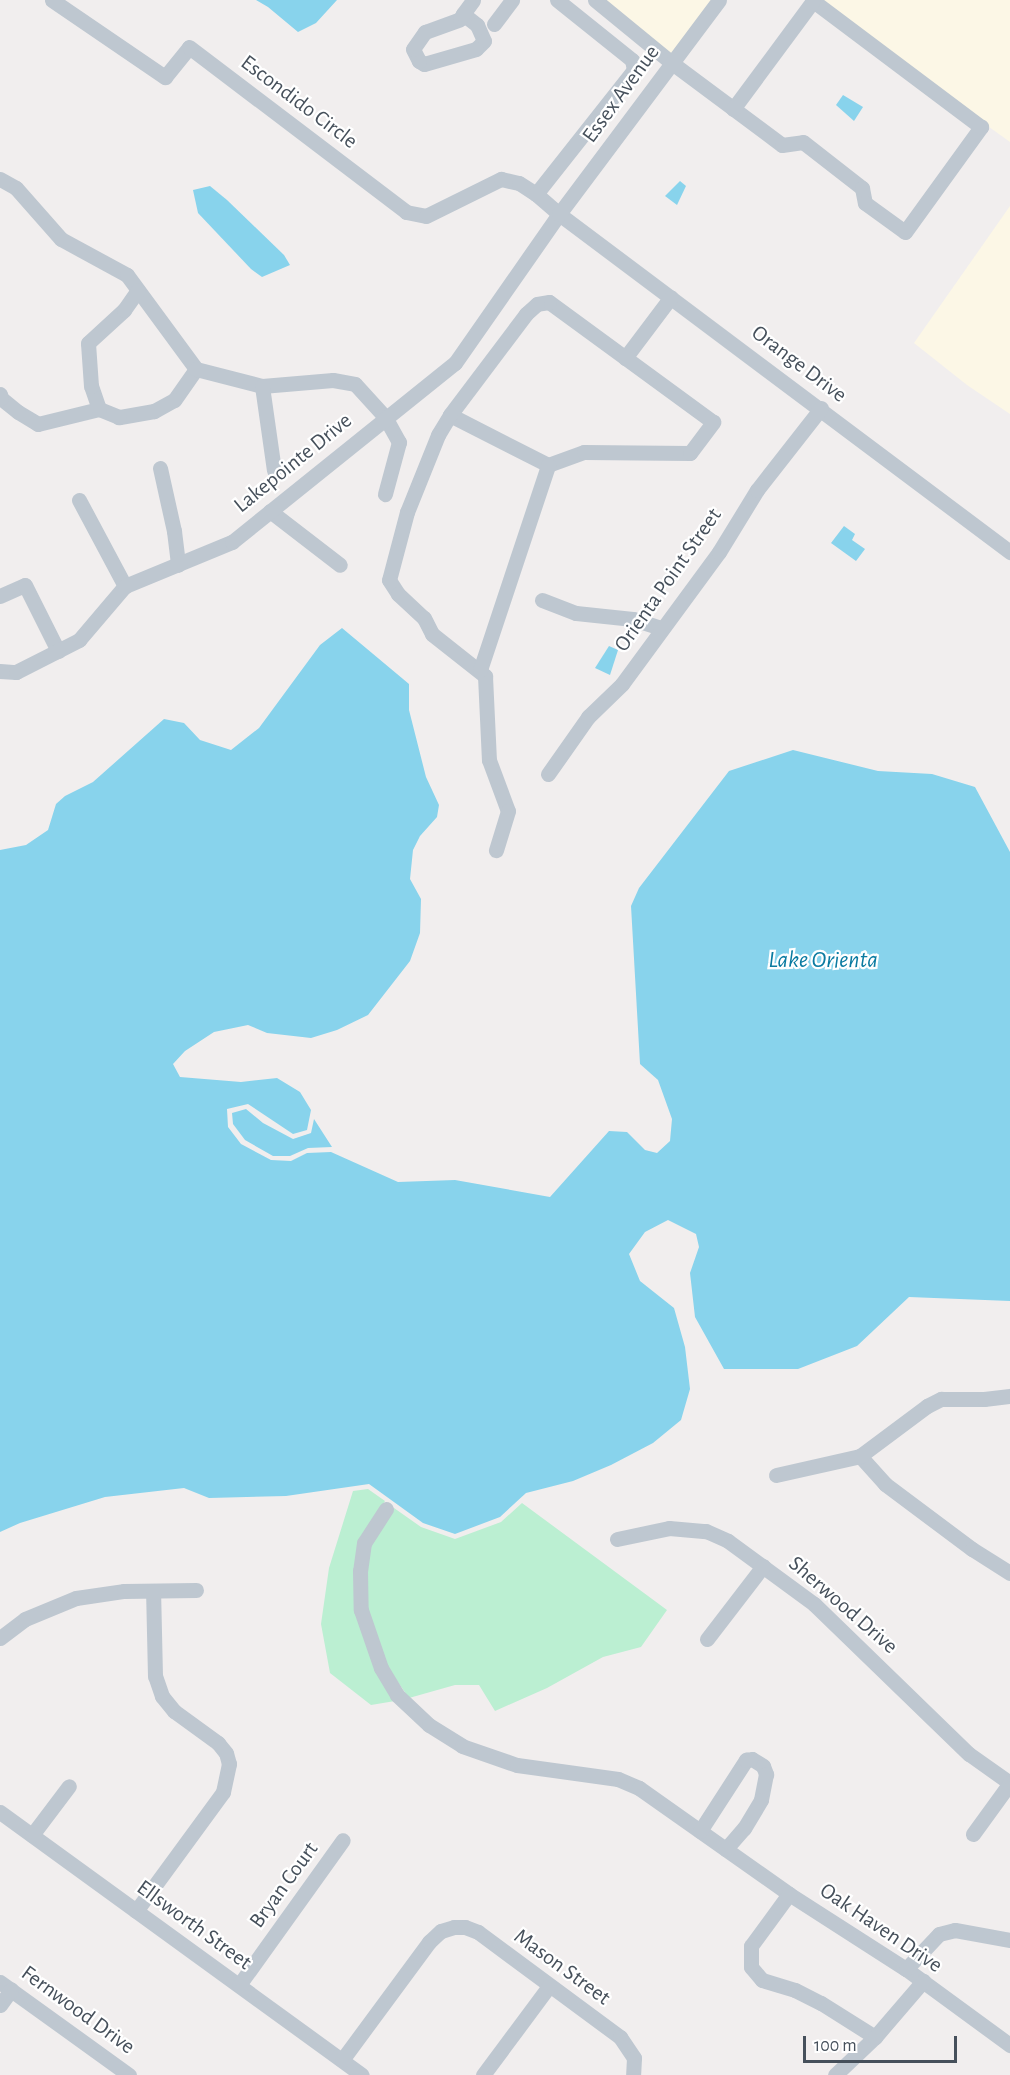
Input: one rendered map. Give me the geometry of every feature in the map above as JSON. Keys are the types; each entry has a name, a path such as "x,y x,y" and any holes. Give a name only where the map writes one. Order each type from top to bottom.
{"street":[{"name":"Escondido Circle","path":"52,0 165,77 189,47 406,212 426,216 501,179 519,183 559,214"},
{"path":"463,14 473,0"},
{"path":"494,24 512,0"},
{"path":"536,194 634,70 632,60 557,0"},
{"path":"595,0 672,63 733,109 782,145 804,142 862,188 866,203 905,232 981,127 813,0 733,109"},
{"name":"Essex Avenue","path":"559,214 719,0"},
{"path":"0,179 16,188 61,238 126,274 196,369 262,386 333,380 355,384 386,417 399,442 385,494"},
{"name":"Orange Drive","path":"559,214 821,408 1010,552"},
{"name":"Lakepointe Drive","path":"0,670 16,672 79,640 125,586 232,542 455,363 559,214"},
{"path":"99,410 91,386 88,343 124,310 138,290"},
{"path":"625,358 671,297"},
{"path":"450,415 548,465 584,452 690,453 713,422 549,302 537,304 526,314 450,415 438,435 407,512 389,580 398,594 424,618 432,634 472,668 480,670 485,676 489,760 508,812 496,850"},
{"path":"0,397 38,424 99,410 120,417 154,411 174,400 196,369"},
{"path":"262,386 274,470"},
{"name":"Orienta Point Street","path":"549,774 588,717 622,684 719,552 757,490 821,408"},
{"path":"480,670 548,465"},
{"path":"160,468 174,531 178,565"},
{"path":"79,500 125,586"},
{"path":"270,511 340,565"},
{"path":"0,596 25,585 58,651"},
{"path":"542,600 576,613 633,619 661,628"},
{"path":"776,1475 860,1456 927,1406 941,1399 1010,1396"},
{"path":"860,1456 885,1484 972,1549 1010,1573"},
{"name":"Oak Haven Drive","path":"386,1509 364,1544 360,1571 361,1610 381,1668 397,1695 429,1725 462,1746 516,1765 618,1779 639,1788 789,1894 906,1969 1010,2045"},
{"name":"Sherwood Drive","path":"617,1539 669,1528 706,1531 728,1541 814,1604 961,1747 1010,1783"},
{"path":"707,1640 763,1566"},
{"path":"0,1638 25,1619 76,1598 101,1592 196,1590"},
{"path":"136,1911 223,1792 229,1764 226,1754 218,1743 174,1712 162,1696 155,1676 153,1591"},
{"path":"700,1831 746,1760 752,1759 763,1766 766,1773 761,1800 744,1828 726,1849"},
{"path":"973,1834 1010,1783"},
{"path":"33,1835 69,1786"},
{"name":"Ellsworth Street","path":"0,1812 362,2075"},
{"name":"Bryan Court","path":"239,1985 343,1840"},
{"path":"789,1894 751,1946 751,1967 762,1980 795,1990 821,2003 875,2037"},
{"name":"Mason Street","path":"342,2060 429,1942 441,1931 454,1927 477,1932 620,2037 634,2058 633,2075"},
{"path":"906,1969 939,1934 955,1930 1010,1940"},
{"path":"839,2074 875,2037 923,1981"},
{"path":"0,2005 6,1986"},
{"name":"Fernwood Drive","path":"6,1986 129,2075"},
{"path":"483,2075 549,1986"}],"shaded area":[{"path":"605,0 712,0 671,54"},
{"path":"822,0 1010,0 1010,142 985,124"},
{"path":"1010,206 1010,414 967,385 914,343"}],"green space":[{"path":"368,1489 385,1501 360,1541 355,1572 395,1701 371,1705 330,1673 321,1624 329,1568 353,1491"},
{"path":"522,1503 667,1610 641,1647 603,1657 547,1688 495,1711 479,1685 455,1685 409,1698 386,1665 366,1608 366,1570 370,1545 394,1508 421,1527 455,1539 501,1522"}],"water":[{"path":"256,0 337,0 316,23 298,32"},
{"path":"843,95 863,107 854,121 836,105"},
{"path":"680,181 686,186 677,205 665,196"},
{"path":"210,186 284,255 290,265 262,277 251,269 198,213 193,190"},
{"path":"844,526 855,534 852,540 865,549 856,561 831,543"},
{"name":"Lake Orienta","path":"342,628 409,684 409,710 426,777 439,805 437,817 420,836 413,850 410,879 421,899 420,933 410,961 368,1015 337,1030 311,1038 267,1033 248,1025 214,1032 185,1051 173,1064 180,1077 241,1082 277,1078 300,1092 311,1110 307,1130 293,1134 248,1104 227,1109 228,1127 241,1144 271,1160 291,1161 307,1153 331,1152 398,1182 455,1180 550,1197 609,1131 627,1132 645,1150 657,1153 670,1141 672,1119 658,1080 640,1064 631,906 639,888 729,771 793,750 878,771 932,774 975,787 1010,852 1010,1301 909,1297 857,1346 798,1369 724,1369 695,1317 690,1273 699,1247 696,1234 668,1220 645,1232 629,1254 640,1281 674,1308 685,1347 690,1389 681,1420 653,1443 611,1465 573,1481 526,1493 500,1517 455,1534 423,1523 369,1484 286,1496 209,1498 184,1488 105,1497 20,1523 0,1532 0,850 26,845 48,830 56,804 65,796 93,782 164,719 184,723 200,740 231,750 259,728 320,645"},
{"path":"609,646 618,650 610,675 595,668"},
{"path":"246,1109 263,1123 293,1139 311,1133 314,1119 332,1147 308,1148 290,1156 273,1156 245,1140 233,1124 232,1113"}]}
